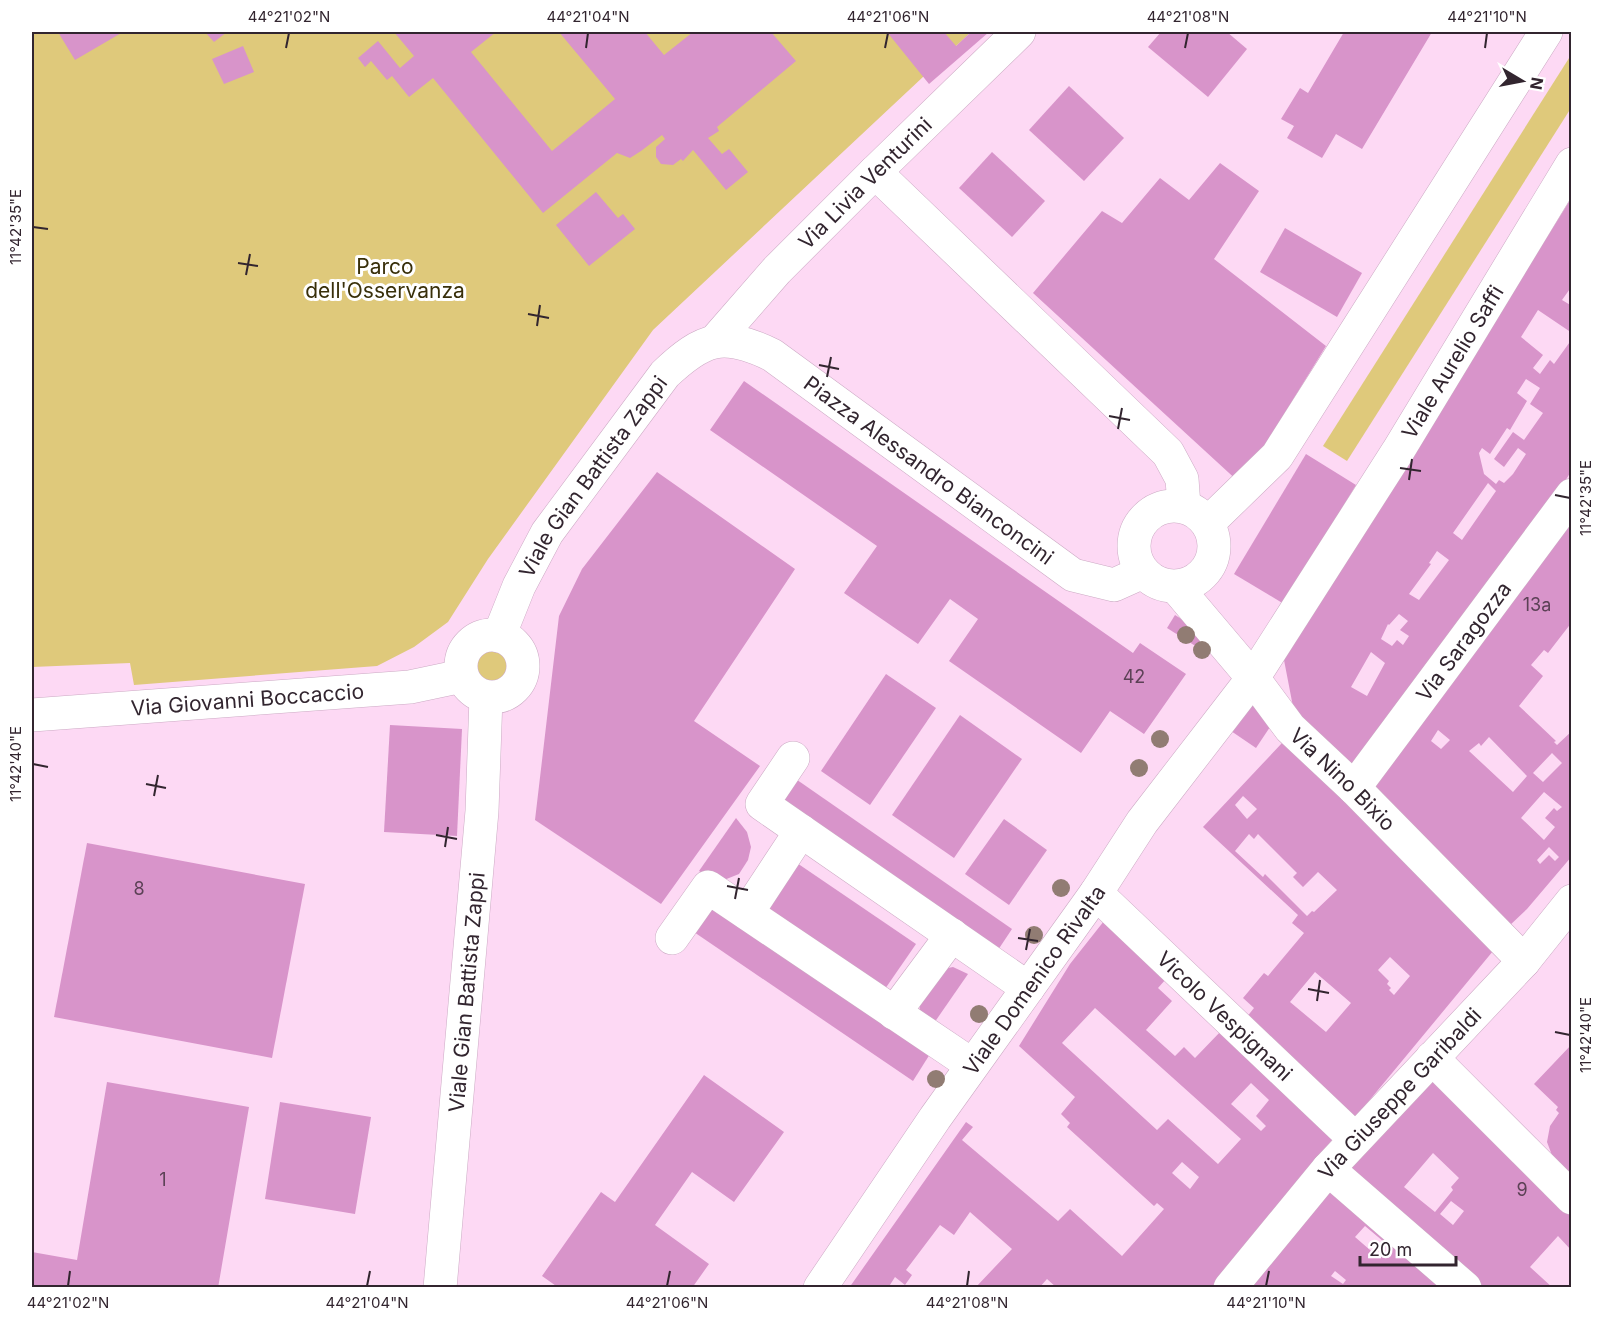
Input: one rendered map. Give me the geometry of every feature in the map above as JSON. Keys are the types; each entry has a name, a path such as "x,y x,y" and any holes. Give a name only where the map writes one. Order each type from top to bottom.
{"street":[{"name":"Via Livia Venturini","path":"715,341 777,270 874,172 1019,32"},
{"path":"1196,515 1277,456 1546,32"},
{"name":"Viale Aurelio Saffi","path":"1253,678 1398,451 1572,164"},
{"path":"874,172 1168,453 1182,479 1196,515 1213,534 1214,554 1204,573 1190,583 1176,587 1158,584 1143,572 1135,558 1133,545 1142,520 1159,508 1170,505 1196,515"},
{"name":"Piazza Alessandro Bianconcini","path":"715,341 736,341 754,346 772,355 1073,575 1114,585 1143,572"},
{"name":"Viale Gian Battista Zappi","path":"499,636 519,586 547,533 665,374 688,353 715,341"},
{"name":"Via Saragozza","path":"1354,788 1572,495"},
{"name":"Via Nino Bixio","path":"1176,587 1253,678 1290,728 1354,788 1524,961"},
{"path":"499,636 512,642 518,651 523,669 513,689 497,697 474,687 461,666 462,656 468,646 481,637 499,636"},
{"name":"Viale Domenico Rivalta","path":"820,1287 972,1065 1096,893 1142,822 1253,678"},
{"name":"Via Giovanni Boccaccio","path":"32,715 410,687 474,687"},
{"name":"Viale Gian Battista Zappi","path":"440,1287 483,811 474,687"},
{"path":"793,758 762,804 1028,988"},
{"path":"747,913 801,831"},
{"path":"672,938 708,887 972,1065"},
{"name":"Vicolo Vespignani","path":"1096,893 1355,1139"},
{"name":"Via Giuseppe Garibaldi","path":"1230,1287 1328,1169 1524,961 1572,902"},
{"path":"894,1013 952,935"},
{"path":"1432,1058 1572,1198"},
{"path":"1328,1169 1465,1287"}],"green space":[{"name":"Parco dell'Osservanza","path":"32,32 971,32 653,330 488,559 448,622 414,647 377,666 134,685 130,663 32,667"},
{"path":"1571,55 1571,108 1347,461 1323,446"},
{"path":"492,643 508,650 515,666 508,682 492,689 476,682 469,666 476,650"}],"building":[{"path":"58,32 123,32 75,60"},
{"path":"205,32 227,32 214,42"},
{"path":"394,32 496,32 471,52 552,151 615,99 559,32 645,32 664,55 693,32 771,32 796,61 717,127 719,131 708,138 722,154 729,149 748,172 726,190 693,150 683,161 681,159 673,165 661,164 656,157 656,147 665,139 662,135 630,158 617,153 543,213 433,78 409,97 392,76 387,80 371,61 365,67 358,58 378,41 400,68 414,56"},
{"path":"887,32 944,32 956,46 971,32 989,32 929,84"},
{"path":"1161,32 1227,32 1247,49 1208,97 1148,47"},
{"path":"1344,32 1432,32 1362,149 1336,134 1322,158 1287,138 1294,126 1281,119 1300,88 1308,93"},
{"path":"243,46 254,72 224,84 212,59"},
{"path":"1069,86 1124,138 1084,181 1029,130"},
{"path":"992,152 1045,201 1012,237 959,188"},
{"path":"1220,163 1259,191 1214,259 1326,346 1241,484 1033,293 1102,211 1122,223 1160,178 1189,200"},
{"path":"596,192 618,218 623,214 635,229 589,266 556,225"},
{"path":"1572,197 1572,286 1562,300 1572,306 1572,333 1538,310 1521,337 1543,355 1533,368 1540,374 1550,360 1554,364 1572,339 1572,470 1548,508 1357,769 1295,717 1284,660","holes":["1526,379 1540,388 1530,404 1543,413 1524,440 1513,432 1494,459 1504,467 1518,448 1526,454 1513,474 1504,483 1499,480 1496,484 1484,474 1479,453 1482,448 1490,454 1507,428 1510,430 1527,401 1517,393","1488,483 1496,491 1462,540 1453,533","1437,551 1449,560 1419,600 1409,594 1431,564 1429,563","1399,614 1408,621 1400,630 1409,636 1403,645 1397,640 1392,646 1381,639 1388,624","1371,652 1385,663 1367,696 1351,687"]},
{"path":"1285,228 1362,273 1337,317 1260,272"},
{"path":"744,381 1133,653 1140,643 1186,674 1144,734 1110,711 1081,753 949,661 978,619 950,599 918,644 844,593 877,546 710,430"},
{"path":"1306,454 1356,485 1284,604 1234,574"},
{"path":"657,472 795,569 694,721 760,766 661,904 535,820 559,616 582,569"},
{"path":"1572,522 1572,622 1548,653 1544,650 1531,665 1543,676 1519,706 1556,741 1554,742 1557,745 1572,731 1572,856 1527,909 1508,927 1366,781 1500,618","holes":["1438,730 1450,740 1441,749 1431,741","1489,737 1527,776 1513,792 1469,751 1479,743 1481,746","1552,753 1562,763 1543,782 1533,773","1544,792 1562,807 1557,811 1554,808 1545,818 1555,827 1544,840 1521,818","1549,847 1559,857 1555,861 1549,855 1540,864 1537,860"]},
{"path":"1175,615 1205,634 1197,647 1167,628"},
{"path":"886,674 936,708 870,805 821,771"},
{"path":"1249,703 1274,721 1256,748 1231,731"},
{"path":"960,715 1022,759 954,858 892,815"},
{"path":"390,725 462,729 457,836 384,832"},
{"path":"1282,743 1498,945 1354,1119 1246,1018 1254,1008 1243,998 1264,973 1268,976 1304,933 1292,923 1298,915 1203,827","holes":["1243,796 1257,809 1247,819 1235,805","1249,834 1254,839 1258,834 1297,873 1293,877 1303,887 1318,872 1337,890 1307,916 1265,874 1263,877 1235,851","1390,957 1410,976 1394,995 1389,990 1391,988 1387,984 1389,981 1378,970","1315,972 1351,1003 1326,1032 1290,1002"]},
{"path":"790,775 1012,929 994,956 772,802"},
{"path":"736,818 747,832 751,847 748,860 739,874 724,880 710,878 699,871"},
{"path":"1004,819 1047,850 1009,905 965,874"},
{"path":"87,843 305,884 272,1058 54,1017"},
{"path":"794,861 916,944 885,989 764,907"},
{"path":"708,903 930,1054 913,1081 691,930"},
{"path":"1104,921 1166,979 1158,988 1172,1001 1146,1030 1175,1056 1184,1047 1195,1058 1221,1031 1336,1135 1213,1288 1057,1288 1047,1279 1039,1288 975,1288 1012,1249 970,1212 954,1235 940,1225 906,1270 912,1275 905,1285 895,1277 888,1288 849,1288 966,1122 973,1127 962,1140 1058,1221 1070,1209 1122,1256 1164,1209 1157,1203 1154,1206 1067,1127 1070,1123 1061,1114 1075,1097 1019,1046 1070,964","holes":["1095,1008 1241,1139 1218,1164 1168,1119 1157,1130 1062,1043","1251,1083 1269,1100 1256,1116 1266,1126 1261,1131 1231,1104","1182,1162 1199,1177 1190,1189 1172,1173"]},
{"path":"953,967 968,974 932,1026 920,1015 919,996 938,970"},
{"path":"1572,1044 1572,1174 1558,1165 1547,1142 1550,1126 1559,1113 1556,1110 1558,1107 1534,1084"},
{"path":"704,1075 784,1132 734,1202 692,1172 655,1225 709,1264 692,1288 559,1288 542,1276 601,1192 615,1202"},
{"path":"1435,1078 1572,1213 1572,1251 1558,1236 1530,1267 1553,1288 1478,1288 1344,1175","holes":["1433,1153 1459,1178 1451,1187 1453,1190 1435,1212 1404,1187","1451,1201 1464,1211 1453,1225 1440,1214"]},
{"path":"107,1082 249,1107 218,1288 32,1288 32,1252 77,1260"},
{"path":"280,1102 371,1117 355,1214 265,1199"},
{"path":"1325,1183 1452,1288 1241,1288","holes":["1365,1226 1390,1247 1384,1256 1380,1253 1377,1256 1355,1237","1335,1271 1346,1280 1343,1284 1331,1276"]}]}
